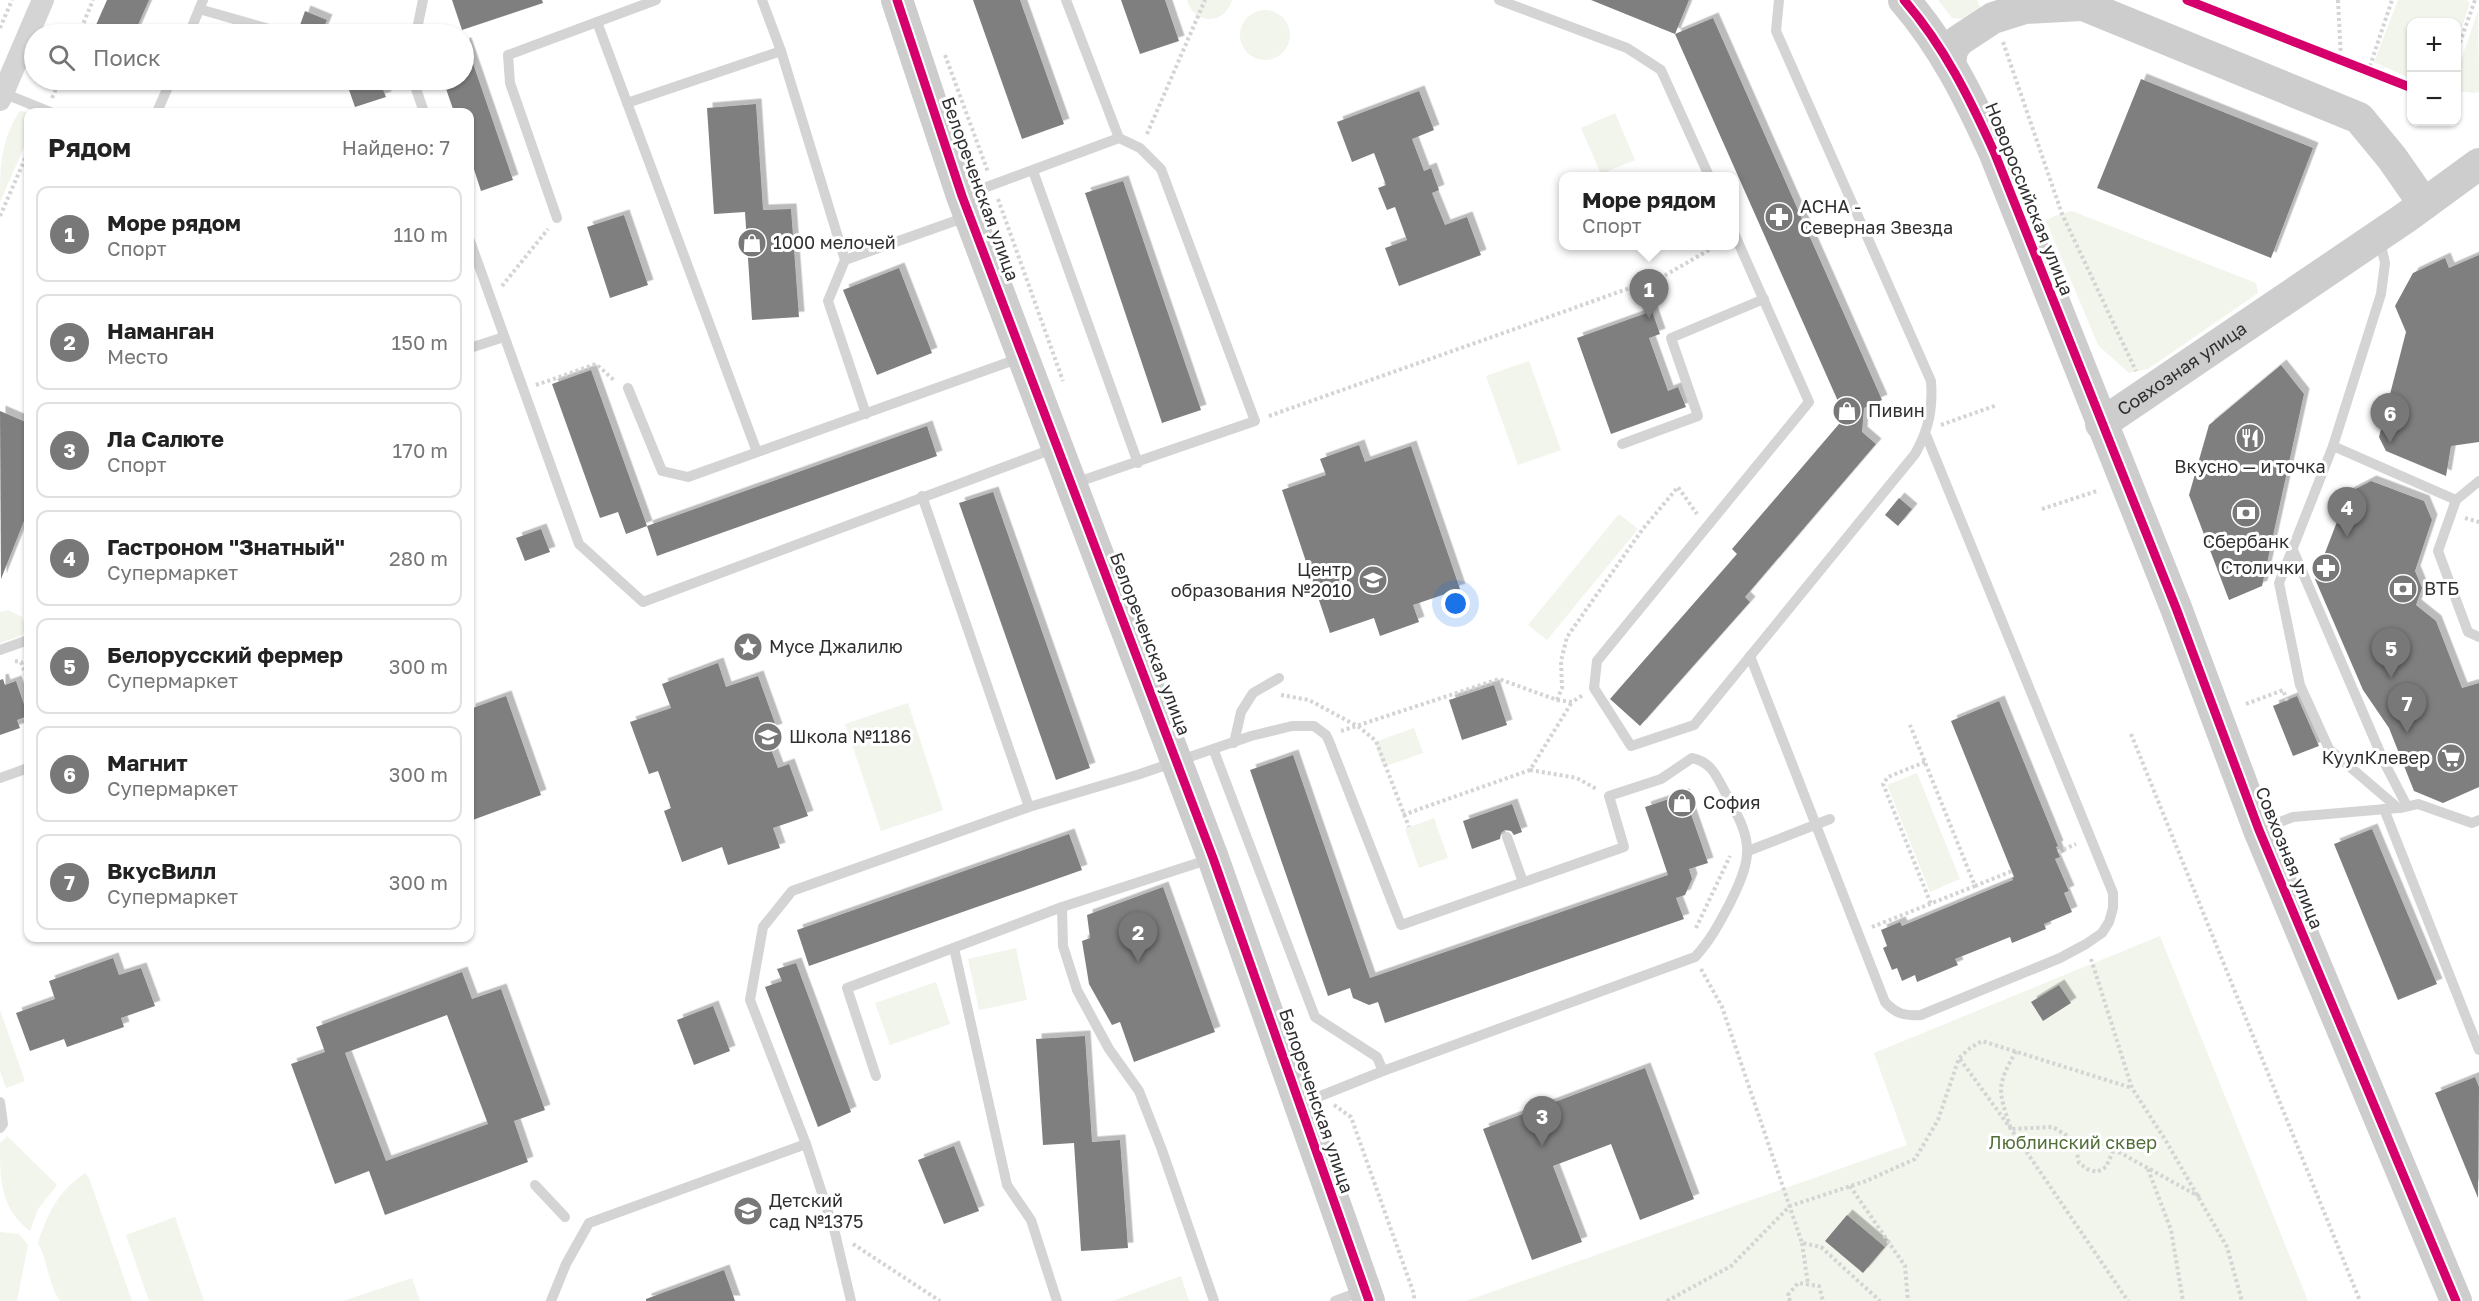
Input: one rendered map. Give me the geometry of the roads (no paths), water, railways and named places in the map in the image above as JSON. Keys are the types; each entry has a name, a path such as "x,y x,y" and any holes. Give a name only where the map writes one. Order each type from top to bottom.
{"street":[{"path":"33,24 43,0"},
{"name":"Белореченская улица","path":"897,0 966,206 1213,858 1367,1295"},
{"name":"Новороссийская улица","path":"1904,0 1924,23 1968,93 1995,154 2101,424"},
{"path":"1950,63 1952,50 1958,42 1993,18 2025,8 2076,2 2359,118 2392,158 2424,204"},
{"path":"2,97 24,45"},
{"name":"Совхозная улица","path":"2456,1301 2259,830 2176,608 2101,424 2379,236 2479,164"}],"lane":[{"path":"418,24 423,0"},
{"path":"557,218 510,83 508,55 656,0"},
{"path":"762,0 781,51 845,260 828,301 866,414"},
{"path":"1066,0 1119,138 1140,148 1161,169 1255,421 1072,484"},
{"path":"1499,0 1627,48 1661,70 1707,172"},
{"path":"1739,244 1809,402 1597,661 1594,688 1631,746 1694,725 1915,453 1926,435 1931,419 1933,404 1930,381 1776,31 1779,0"},
{"path":"193,24 201,5 257,24"},
{"path":"597,22 757,452"},
{"path":"627,103 781,51"},
{"path":"159,108 167,90"},
{"path":"416,90 422,108"},
{"path":"2,97 37,108"},
{"path":"845,260 966,206 992,183 1033,171 1119,138"},
{"path":"1033,171 1138,463"},
{"path":"2379,236 2385,263 2381,294 2333,446 2279,583 2300,685 2329,749 2402,807"},
{"path":"474,252 579,544 643,602 1058,447"},
{"path":"1622,444 1698,416 1671,338 1764,299"},
{"path":"474,347 504,337"},
{"path":"628,388 662,471 688,477 1024,357"},
{"path":"1750,656 1885,1002 1891,1010 1901,1014 1920,1015 2060,958 2102,933 2109,922 2113,908 2113,893 1926,435"},
{"path":"2333,446 2456,500"},
{"path":"2479,481 2456,500 2438,551 2468,632 2479,637"},
{"path":"922,496 1029,807"},
{"path":"2293,550 2402,807"},
{"path":"0,650 24,645"},
{"path":"1234,743 1241,711 1253,693 1279,678"},
{"path":"851,1301 835,1233 806,1144 750,1000 763,927 792,891 1029,807 1292,726 1314,726 1326,735 1356,806 1401,925 1624,847 1609,796 1661,779 1692,758 1702,760 1711,766 1742,823 1748,851 1744,876 1712,939 1695,957 1383,1071 1300,1104"},
{"path":"1214,751 1315,1017 1377,1058 1383,1071"},
{"path":"0,778 24,769"},
{"path":"2259,830 2293,817 2418,804 2472,823 2479,820"},
{"path":"2384,809 2479,1050"},
{"path":"1748,851 1830,819"},
{"path":"1507,837 1523,882"},
{"path":"876,1076 847,988 1062,907 1213,858"},
{"path":"1062,907 1063,946 1077,990 1109,1048 1139,1091 1162,1150 1214,1301"},
{"path":"954,948 1007,1185 1031,1220 1057,1301"},
{"path":"0,1102 3,1124 0,1128"},
{"path":"551,1301 566,1264 589,1223 806,1144"},
{"path":"535,1185 565,1217"},
{"path":"1335,1301 1367,1295"}],"place":[{"name":"АСНА - Северная Звезда","path":"1779,217"},
{"name":"1000 мелочей","path":"752,243"},
{"name":"Море рядом","path":"1649,319"},
{"name":"Пивин","path":"1847,411"},
{"name":"Вкусно — и точка","path":"2250,438"},
{"name":"Магнит","path":"2390,443"},
{"name":"Сбербанк","path":"2246,513"},
{"name":"Гастроном \"Знатный\"","path":"2347,537"},
{"name":"Столички","path":"2326,568"},
{"name":"Центр образования №2010","path":"1373,580"},
{"name":"ВТБ","path":"2403,589"},
{"name":"Мусе Джалилю","path":"748,647"},
{"name":"Белорусский фермер","path":"2391,678"},
{"name":"ВкусВилл","path":"2407,733"},
{"name":"Школа №1186","path":"768,737"},
{"name":"КуулКлевер","path":"2451,758"},
{"name":"София","path":"1682,803"},
{"name":"Наманган","path":"1138,962"},
{"name":"Ла Салюте","path":"1542,1146"},
{"name":"Детский сад №1375","path":"748,1211"}],"park label":[{"name":"Люблинский сквер","path":"2073,1143"}]}
